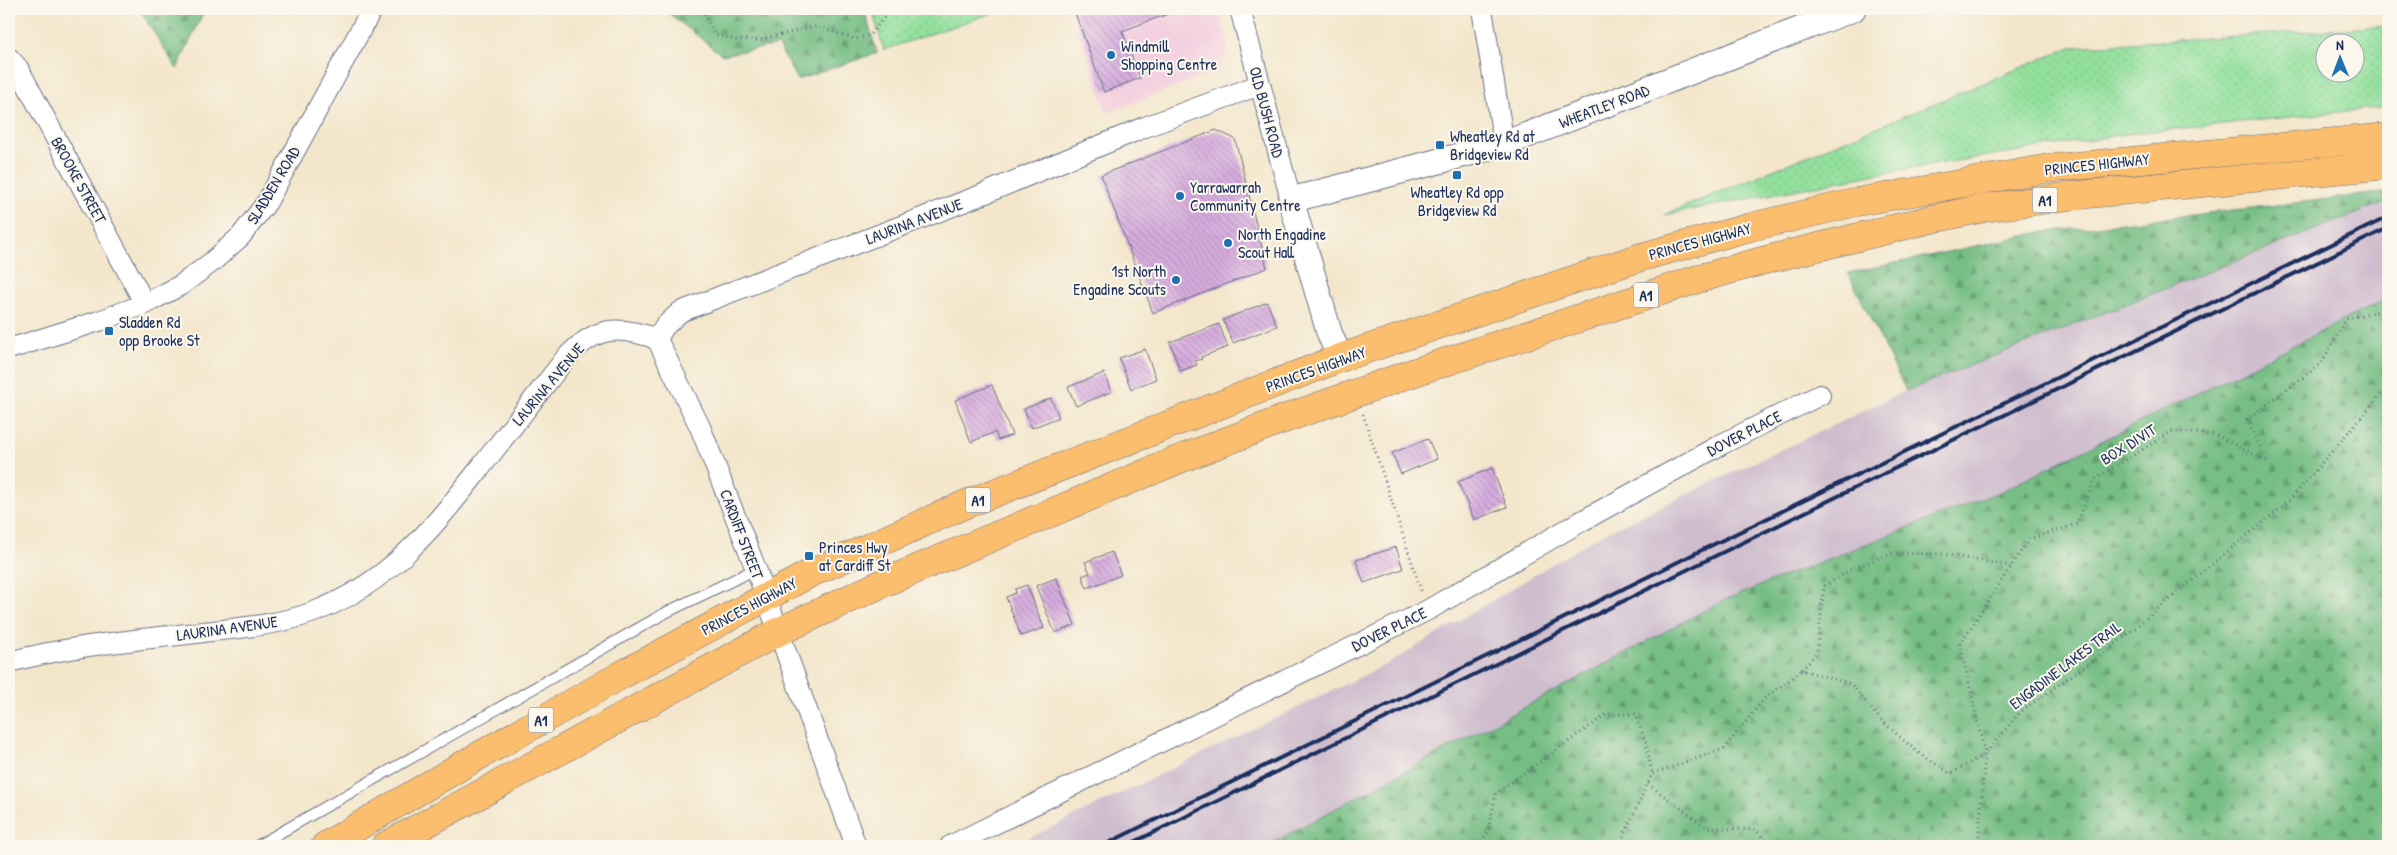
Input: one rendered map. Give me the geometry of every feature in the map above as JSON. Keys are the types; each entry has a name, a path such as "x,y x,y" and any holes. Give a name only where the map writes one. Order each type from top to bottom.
{"highway":[{"name":"PRINCES HIGHWAY","path":"325,846 468,762 766,596 966,504 1340,358 1642,257 1751,227 1857,202 2044,169 2388,137"},
{"name":"PRINCES HIGHWAY","path":"385,846 778,632 883,583 1281,420 1424,368 1629,301 1773,258 1984,208 2078,196 2388,165"},
{"path":"1281,420 1322,383 1340,358 1362,366 1376,366 1573,298 1590,295 1629,301"}],"street":[{"name":"SLADDEN ROAD","path":"9,349 145,304 181,285 212,262 241,236 267,202 372,9"},
{"name":"OLD BUSH ROAD","path":"1240,9 1291,200 1329,332 1340,358"},
{"path":"1482,9 1504,144"},
{"name":"WHEATLEY ROAD","path":"1291,200 1504,144 1853,9"},
{"name":"BROOKE STREET","path":"9,58 18,68 145,304"},
{"name":"LAURINA AVENUE","path":"9,662 85,645 242,627 311,613 373,582 418,543 565,359 583,341 591,336 613,330 640,333 657,339 664,326 680,312 981,195 1145,127 1259,85"},
{"name":"CARDIFF STREET","path":"657,339 700,428 756,569 856,846"},
{"name":"DOVER PLACE","path":"950,846 1428,610 1589,517 1722,444 1820,395"}],"lane":[{"path":"257,846 667,612 756,569"}],"path":[{"path":"705,9 704,13 714,34 736,40 759,40 816,26 855,40 870,35 891,9"},
{"name":"BOX DIVIT","path":"1978,846 1985,754 1960,644 2029,540 2077,524 2095,480 2172,430 2216,435 2268,462 2247,419 2321,364 2346,319 2388,309"},
{"name":"ENGADINE LAKES TRAIL","path":"1802,670 1851,684 1879,718 1916,752 1952,774 1985,754 2020,712 2113,646 2290,500 2388,386"},
{"path":"1360,406 1428,610"},
{"path":"1652,774 1724,749 1764,699 1802,670 1817,652 1824,586 1856,567 1893,553 1943,554 2011,566"},
{"path":"1479,846 1488,832 1496,793 1606,714 1635,714 1646,743 1652,774 1619,846"},
{"path":"1648,784 1706,827 1756,830 1771,846"}],"shaded area":[{"path":"1070,9 1219,9 1229,49 1219,70 1107,113"},
{"path":"2388,201 2388,298 2004,490 1724,600 1266,846 1013,846 1391,662 1600,535 1906,391"}],"green space":[{"path":"139,9 205,9 177,69"},
{"path":"663,9 864,9 877,53 797,80 778,45 722,55"},
{"path":"872,9 1004,9 884,50"},
{"path":"2388,26 2388,107 2126,134 1888,172 1664,215 2071,47"},
{"path":"2388,192 2388,201 1906,391 1848,273 2037,233"},
{"path":"2388,298 2388,846 1266,846 1724,600 2004,490"}],"building":[{"name":"Windmill Shopping Centre","path":"1086,9 1181,9 1122,31 1140,78 1104,92 1075,13"},
{"name":"Yarrawarrah Community Centre","path":"1216,130 1235,139 1267,268 1153,313 1101,175"},
{"path":"1267,302 1277,326 1233,343 1223,320"},
{"path":"1219,324 1228,347 1201,357 1202,359 1195,361 1197,365 1180,371 1170,342"},
{"path":"1145,349 1156,379 1131,389 1119,358"},
{"path":"1104,373 1111,392 1076,406 1068,387"},
{"path":"992,385 1012,435 998,440 995,432 971,442 955,400"},
{"path":"1051,398 1059,417 1032,428 1024,409"},
{"path":"1428,439 1437,459 1401,474 1392,453"},
{"path":"1492,468 1507,507 1474,520 1458,482"},
{"path":"1396,547 1403,569 1364,583 1356,560"},
{"path":"1112,552 1121,575 1087,588 1082,576 1090,573 1085,562"},
{"path":"1056,578 1075,625 1055,633 1036,586"},
{"path":"1027,585 1044,628 1021,636 1006,597 1016,593 1015,589"}],"railway":[{"path":"1102,846 1702,550 2388,217"},
{"path":"1126,846 2388,228"}],"place":[{"name":"Windmill Shopping Centre","path":"1111,55"},
{"name":"Wheatley Rd at Bridgeview Rd","path":"1440,145"},
{"name":"Wheatley Rd opp Bridgeview Rd","path":"1457,175"},
{"name":"Yarrawarrah Community Centre","path":"1180,196"},
{"name":"North Engadine Scout Hall","path":"1228,243"},
{"name":"1st North Engadine Scouts","path":"1176,280"},
{"name":"Sladden Rd opp Brooke St","path":"109,331"},
{"name":"Princes Hwy at Cardiff St","path":"809,556"}]}
